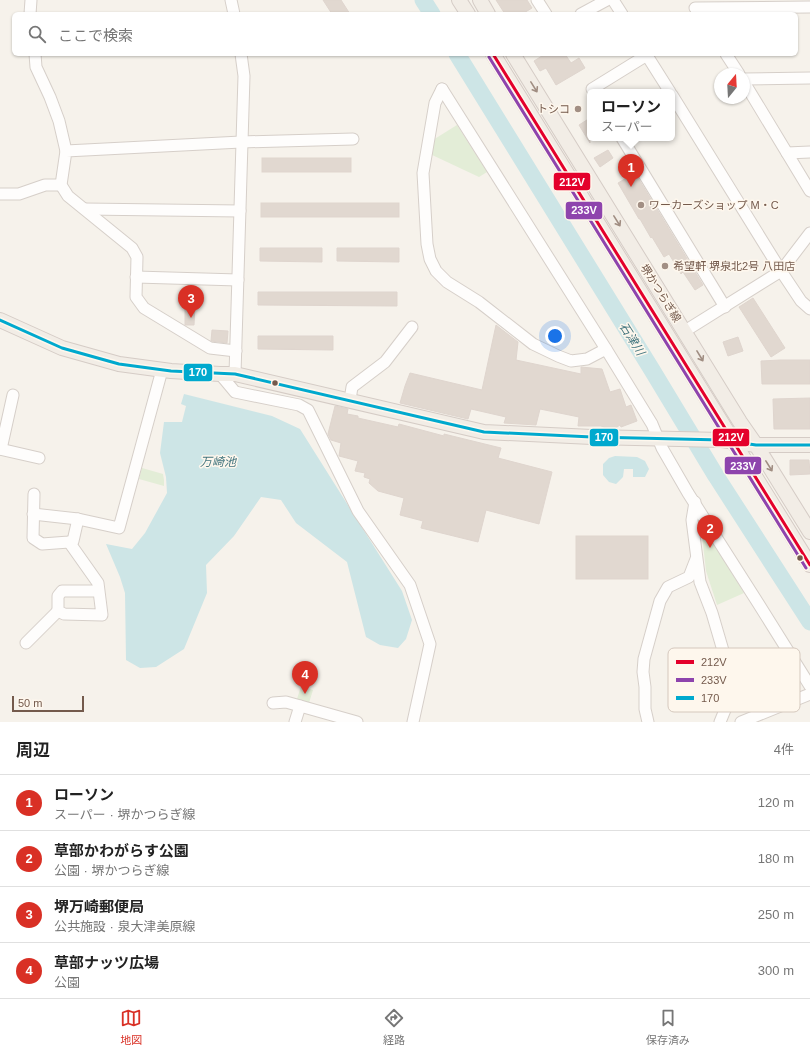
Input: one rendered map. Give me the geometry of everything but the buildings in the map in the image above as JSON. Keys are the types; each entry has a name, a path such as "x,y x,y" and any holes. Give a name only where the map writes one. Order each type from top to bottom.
{"main road":[{"path":"459,0 467,12"},
{"path":"480,0 487,12"},
{"name":"堺かつらぎ線","path":"514,56 740,422 810,532"},
{"name":"堺かつらぎ線","path":"496,59 727,440 810,565"},
{"path":"0,320 62,348 119,364 162,370 235,374 484,432 592,437 727,440 756,446 810,445"}],"street":[{"path":"30,12 31,0"},
{"path":"231,0 234,12"},
{"path":"537,0 545,12"},
{"path":"585,12 607,0"},
{"path":"613,0 621,12"},
{"path":"695,7 810,7"},
{"path":"35,56 36,67 50,96 59,121 66,151 61,184 68,196 132,248 137,257 136,297 144,308 210,348 236,351"},
{"path":"235,374 244,76 241,56"},
{"path":"496,59 506,56"},
{"path":"592,89 644,56"},
{"path":"648,56 668,89"},
{"path":"727,56 735,68"},
{"path":"750,80 810,78"},
{"path":"606,349 587,360 571,360 558,356 532,344 479,302 447,282 436,271 430,259 427,244 423,173 435,103 442,89 606,349 652,424 663,439 677,474 786,648"},
{"path":"750,90 810,191"},
{"path":"675,100 781,272 800,301 810,309"},
{"path":"66,151 241,142 353,139"},
{"path":"624,141 725,307"},
{"path":"787,153 810,152"},
{"path":"0,194 19,194 44,185 61,184"},
{"path":"85,209 240,212"},
{"path":"685,331 781,272 810,233"},
{"path":"136,277 238,280"},
{"path":"350,400 352,387 386,362 412,327"},
{"path":"33,514 78,519 119,528 162,370"},
{"path":"220,374 235,392 299,405 308,410 358,511 410,586 430,644 413,722"},
{"path":"13,395 1,449 39,458"},
{"path":"34,494 33,538 42,544 73,541 78,519"},
{"path":"695,502 692,520 700,582 712,613 722,648"},
{"path":"58,611 64,614 102,615 98,583 69,542"},
{"path":"648,722 645,709 643,672 644,659 660,601 668,587 689,576 697,558"},
{"path":"26,643 58,611 58,596 62,591 99,591"},
{"path":"800,670 810,686"},
{"path":"800,698 810,694"},
{"path":"273,703 286,702 353,721"},
{"path":"295,722 300,706"},
{"path":"720,722 724,712"},
{"path":"741,722 766,712"}],"green space":[{"path":"457,125 487,172 479,177 430,154 433,140"},
{"path":"142,468 163,474 164,486 139,479"},
{"path":"701,526 703,526 744,593 717,605 706,571"},
{"path":"303,680 309,681 307,688 313,690 309,703 297,699"}],"water":[{"name":"万崎池","path":"184,394 272,416 300,429 402,591 412,620 406,639 398,648 380,645 366,637 347,562 296,523 281,500 261,497 234,536 206,565 207,593 184,649 156,667 140,668 126,660 125,593 106,544 132,549 145,533 167,493 166,477 160,453 164,422 182,422 186,406 181,404"},
{"path":"615,456 637,457 645,461 649,469 645,477 633,477 633,469 624,469 623,477 616,484 609,482 603,475 603,464 609,458"}],"waterway":[{"name":"石津川","path":"423,0 431,12"},
{"name":"石津川","path":"458,56 716,476 810,622"}],"transit line":[{"name":"212V","path":"494,56 810,565"},
{"name":"233V","path":"489,57 806,568"},
{"name":"170","path":"0,320 62,348 119,364 171,371 235,374 484,432 592,437 722,440 756,445 810,445"}],"place":[{"name":"トシコ","path":"578,109"},
{"name":"ローソン","path":"631,187"},
{"name":"ワーカーズショップ M・C","path":"641,205"},
{"name":"希望軒 堺泉北2号 八田店","path":"665,266"},
{"name":"堺万崎郵便局","path":"191,318"},
{"name":"草部かわがらす公園","path":"710,548"},
{"name":"草部ナッツ広場","path":"305,694"}]}
